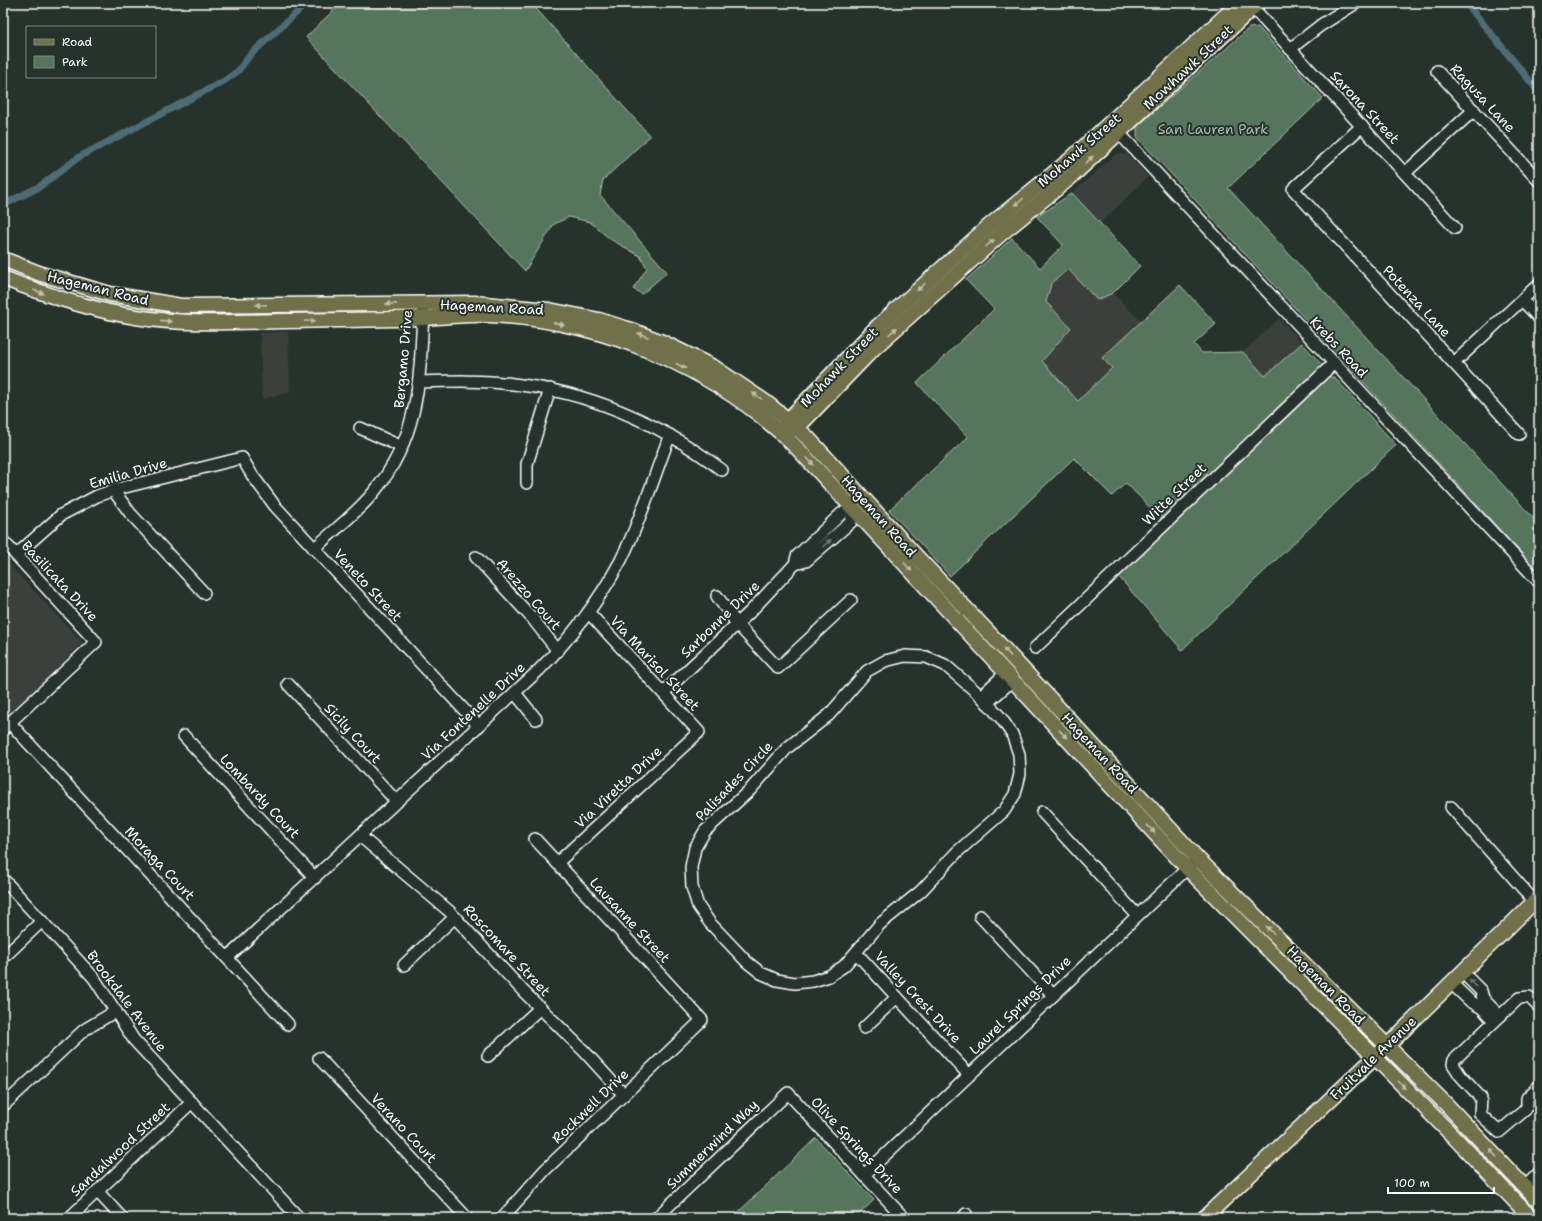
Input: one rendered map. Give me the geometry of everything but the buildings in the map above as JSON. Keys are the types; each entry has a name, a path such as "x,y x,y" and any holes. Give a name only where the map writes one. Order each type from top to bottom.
{"main road":[{"name":"Mohawk Street","path":"792,424 878,326 989,226 1071,160 1239,3"},
{"name":"Mowhawk Street","path":"1118,132 1254,4"},
{"path":"1118,132 1123,119 1170,74 1187,52"},
{"name":"Mohawk Street","path":"783,433 1002,232 1071,177 1118,132"},
{"name":"Hageman Road","path":"3,259 41,274 110,294 181,306 423,303 524,306 574,314 631,330 674,347 715,368 744,386 792,424 828,459 917,558 1198,859 1387,1046 1539,1202"},
{"name":"Hageman Road","path":"3,278 40,293 99,309 136,318 173,321 250,322 423,318 466,315 514,317 540,320 595,332 654,353 704,378 733,396 783,433 1187,868 1453,1136 1531,1218"},
{"path":"854,510 863,509 896,544 917,558"},
{"path":"1010,676 1021,678 1055,715 1068,718"},
{"name":"Fruitvale Avenue","path":"1204,1218 1387,1046 1537,899"},
{"path":"1250,930 1259,933 1286,962 1313,973"},
{"path":"1453,1136 1475,1149 1504,1181 1515,1189 1525,1187"}],"street":[{"path":"1290,49 1322,25 1356,3"},
{"name":"Sarona Street","path":"1254,4 1290,49 1455,228"},
{"name":"Ragusa Lane","path":"1437,70 1539,181"},
{"path":"1405,174 1474,110"},
{"name":"Potenza Lane","path":"1362,126 1293,189 1519,434"},
{"name":"Krebs Road","path":"1118,132 1539,582"},
{"path":"1454,363 1539,284"},
{"path":"1522,300 1539,318"},
{"name":"Bergamo Drive","path":"314,549 373,492 388,473 402,447 413,416 419,382 423,303"},
{"name":"Witte Street","path":"1035,648 1334,363"},
{"path":"419,382 493,382 550,389 578,396 618,410 670,435 722,470"},
{"path":"527,483 527,464 550,389"},
{"path":"360,428 402,447"},
{"name":"Via Fontenelle Drive","path":"227,958 515,693 558,651 589,613 622,558 670,435"},
{"name":"Veneto Street","path":"242,458 263,491 314,549 478,726"},
{"name":"Emilia Drive","path":"16,555 61,516 85,502 113,490 242,458"},
{"path":"113,490 130,513 204,593"},
{"name":"Sarbonne Drive","path":"663,693 737,624 795,564 806,561 850,522 854,510"},
{"name":"Basilicata Drive","path":"3,541 96,642 6,726"},
{"name":"Arezzo Court","path":"476,557 532,618 558,651"},
{"path":"717,596 737,624 778,668 851,600"},
{"name":"Via Marisol Street","path":"589,613 699,732"},
{"name":"Palisades Circle","path":"905,656 926,657 945,665 984,699 1012,734 1019,754 1020,774 1015,794 1004,811 957,852 921,891 880,924 844,966 829,976 813,981 795,983 777,980 761,973 747,962 710,922 698,906 691,881 691,868 695,848 705,831 750,790 787,748 829,715 867,671 885,661 905,656"},
{"path":"984,699 1010,676"},
{"name":"Sicily Court","path":"288,684 397,802"},
{"path":"515,693 536,719"},
{"name":"Moraga Court","path":"6,726 288,1024"},
{"name":"Via Viretta Drive","path":"557,863 699,732"},
{"name":"Lombardy Court","path":"184,736 315,878"},
{"path":"1450,807 1537,899"},
{"path":"1042,812 1137,915"},
{"name":"Roscomare Street","path":"360,836 436,898 624,1095"},
{"name":"Lausanne Street","path":"535,839 702,1020"},
{"name":"Laurel Springs Drive","path":"864,1175 1137,915 1198,859"},
{"name":"Brookdale Avenue","path":"3,879 94,978 134,1040 299,1218"},
{"path":"980,916 1053,995"},
{"path":"404,965 455,917"},
{"path":"3,958 42,921"},
{"name":"Valley Crest Drive","path":"860,957 969,1075"},
{"path":"1462,972 1482,991 1479,1001 1482,1008 1497,1020"},
{"path":"1451,983 1470,1001 1479,1001"},
{"path":"1539,1007 1529,997 1524,996 1520,998 1454,1060 1453,1064 1460,1075 1481,1098 1480,1114 1500,1132 1525,1110 1527,1106 1527,1098 1539,1086"},
{"path":"864,1028 897,997"},
{"path":"488,1056 540,1008"},
{"path":"3,1106 84,1030 116,1011"},
{"name":"Rockwell Drive","path":"502,1218 545,1170 702,1020"},
{"name":"Verano Court","path":"319,1058 467,1218"},
{"name":"Olive Springs Drive","path":"788,1093 904,1218"},
{"name":"Summerwind Way","path":"656,1218 788,1093"},
{"name":"Sandalwood Street","path":"69,1218 192,1102"},
{"path":"1525,1187 1539,1173"},
{"path":"97,1191 122,1218"}],"shaded area":[{"path":"1116,154 1127,154 1148,177 1100,223 1072,193"},
{"path":"1068,269 1097,300 1113,293 1141,322 1103,357 1112,368 1079,401 1042,361 1071,328 1046,302 1051,284"},
{"path":"1279,319 1302,343 1265,377 1243,352"},
{"path":"288,332 290,392 262,399 260,333"},
{"path":"3,558 82,642 3,726"}],"green space":[{"path":"341,3 531,3 650,136 603,180 600,195 667,272 642,294 633,289 647,268 640,256 610,239 590,222 569,217 554,224 525,271 306,37"},
{"name":"San Lauren Park","path":"1258,27 1323,98 1228,188 1539,524 1539,572 1137,137 1137,127 1249,28"},
{"path":"1072,193 1140,266 1113,293 1097,300 1068,269 1051,284 1046,302 1071,328 1042,361 1078,401 1112,368 1102,358 1180,285 1216,324 1194,344 1202,353 1243,352 1265,376 1302,343 1323,366 1163,521 1126,483 1112,496 1074,458 950,576 889,510 968,437 917,383 994,309 966,280 1012,238 1040,268 1063,245 1037,217"},
{"path":"7,272 47,289 74,297 105,299 137,306 187,312 204,313 390,308 402,311 220,316 175,315 130,310 86,302 23,282"},
{"path":"1329,377 1334,377 1396,445 1182,650 1119,577"},
{"path":"816,1138 874,1200 855,1218 732,1218"}],"waterway":[{"path":"3,205 39,187 79,157 224,81 238,71 250,55 307,3"},
{"path":"1466,3 1539,92"}]}
